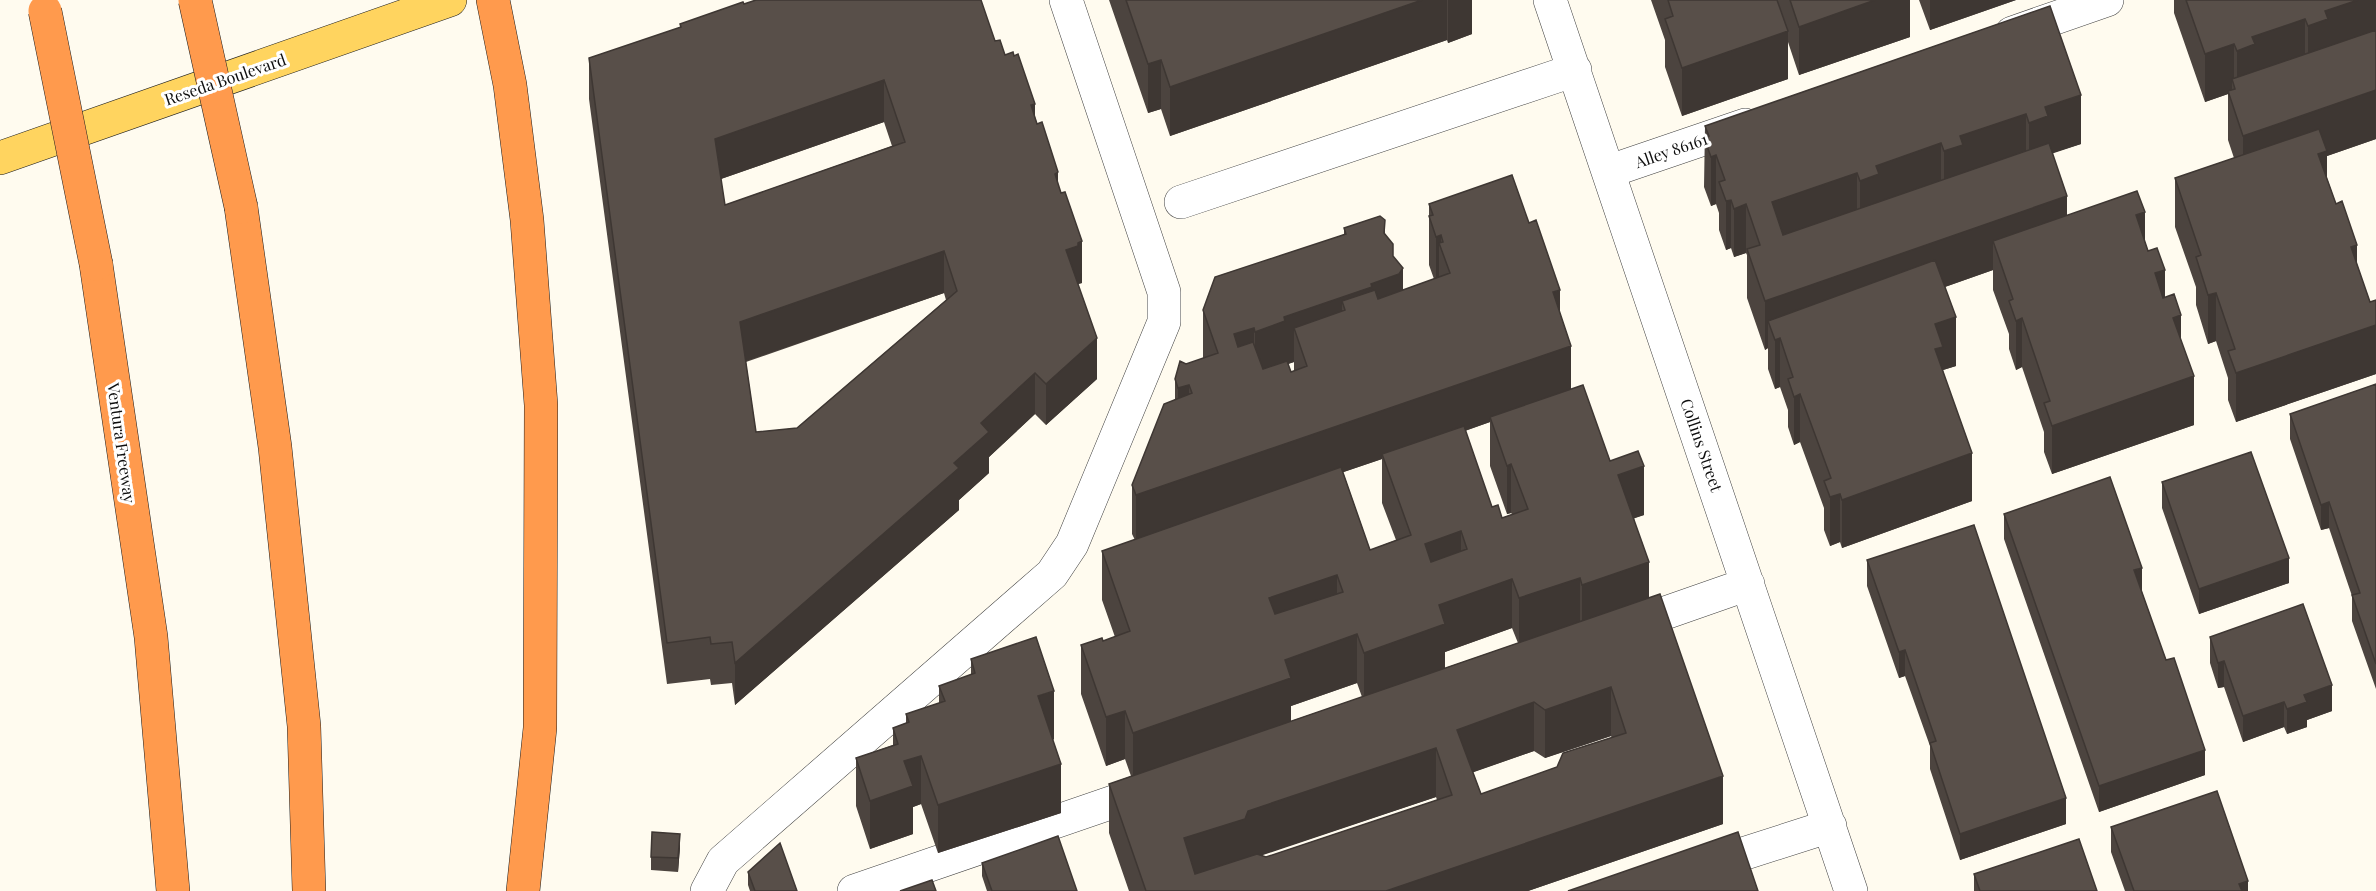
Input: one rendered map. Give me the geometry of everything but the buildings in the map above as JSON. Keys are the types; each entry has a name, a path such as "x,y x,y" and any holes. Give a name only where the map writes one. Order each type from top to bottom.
{"highway":[{"path":"195,0 241,207 275,447 304,726 309,891"},
{"path":"493,0 510,85 523,186 541,405 540,728 523,891"},
{"name":"Ventura Freeway","path":"44,6 96,264 151,637 173,891"}],"main road":[{"name":"Reseda Boulevard","path":"0,158 450,0"}],"street":[{"path":"707,891 723,861 1052,574 1072,544 1164,322 1164,292 1066,0"},
{"name":"Collins Street","path":"1550,0 1610,171 1851,891"},
{"path":"1985,42 2107,0"},
{"path":"1181,202 1575,70"},
{"name":"Alley 86161","path":"1610,171 1775,114"},
{"path":"1602,635 1748,584"},
{"path":"854,891 1183,778"},
{"path":"1627,891 1830,826"}]}
